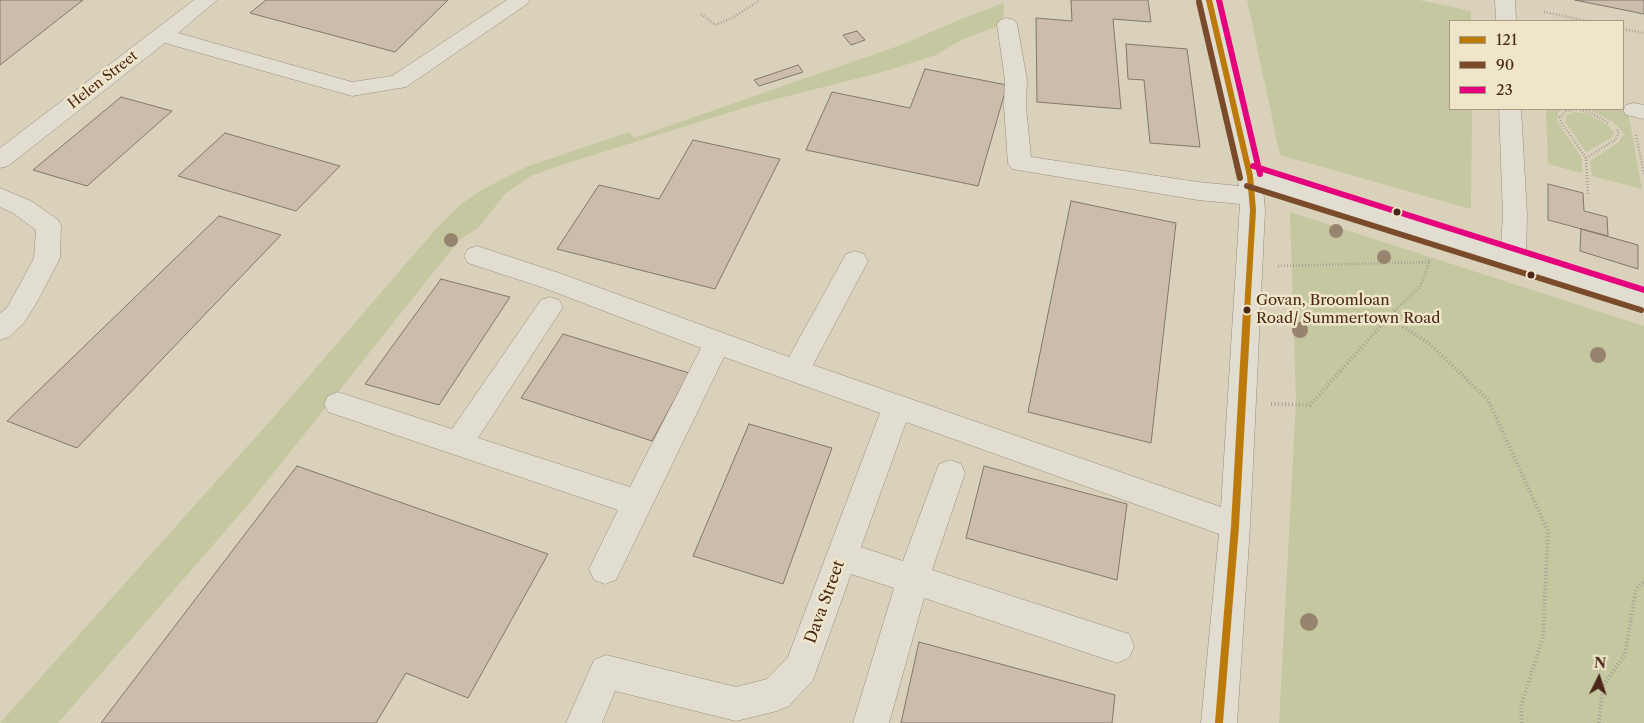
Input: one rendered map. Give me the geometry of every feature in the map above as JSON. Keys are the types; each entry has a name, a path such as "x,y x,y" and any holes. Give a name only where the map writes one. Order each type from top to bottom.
{"street":[{"name":"Helen Street","path":"0,160 206,0"},
{"path":"162,35 352,89 398,82 520,0"},
{"path":"1209,0 1251,186 1253,210 1236,526 1218,723"},
{"path":"1505,0 1506,20"},
{"path":"1007,24 1016,80 1015,107 1020,163 1198,191 1251,186 1439,236 1644,300"},
{"path":"1510,110 1515,215 1513,259"},
{"path":"0,197 22,207 49,226 47,258 15,316 0,330"},
{"path":"477,256 553,281 559,298"},
{"path":"796,370 855,261"},
{"path":"559,298 717,343 1236,526"},
{"path":"458,444 559,298"},
{"path":"604,569 717,343"},
{"path":"338,404 637,503"},
{"name":"Dava Street","path":"584,723 606,672 736,704 777,694 801,668 897,406"},
{"path":"871,723 913,579 950,473"},
{"path":"842,556 1117,646"}],"path":[{"path":"701,14 715,25 732,18 760,0"},
{"path":"1544,12 1583,20"},
{"path":"1624,29 1644,33"},
{"path":"1572,110 1562,114 1561,122 1586,158 1588,194"},
{"path":"1582,110 1610,124 1619,132 1615,140 1586,158"},
{"path":"1638,116 1644,174"},
{"path":"1243,403 1310,405 1388,317 1420,287 1439,236"},
{"path":"1250,267 1430,262"},
{"path":"1388,317 1431,345 1488,400 1548,531 1543,636 1521,706 1522,723"},
{"path":"1599,723 1603,686 1625,654 1636,589 1644,582"}],"green space":[{"path":"1247,0 1419,0 1471,11 1471,20 1449,20 1449,110 1472,110 1471,209 1280,155"},
{"path":"1004,3 1003,24 961,40 936,55 886,71 753,105 558,166 531,176 506,193 478,228 460,239 247,506 58,723 0,723 271,420 436,229 460,205 480,191 526,167 629,132 634,138 901,45"},
{"path":"1546,110 1561,110 1558,112 1557,121 1582,158 1582,173 1548,164"},
{"path":"1590,110 1619,110 1628,112 1642,189 1592,176 1590,161 1619,142 1624,133 1613,122"},
{"path":"1574,112 1588,114 1608,125 1614,133 1611,138 1586,152 1565,122 1566,116"},
{"path":"1290,212 1644,326 1644,723 1279,723 1296,402"}],"building":[{"path":"0,0 83,0 0,65"},
{"path":"266,0 448,0 395,52 250,13"},
{"path":"1071,0 1148,0 1151,22 1113,19 1121,109 1037,102 1036,18 1072,21"},
{"path":"1575,0 1644,0 1644,14"},
{"path":"857,31 865,40 851,45 843,35"},
{"path":"1126,44 1187,49 1200,147 1150,143 1144,80 1128,79"},
{"path":"798,65 803,72 759,86 754,80"},
{"path":"925,69 1007,85 978,186 806,150 832,92 910,108"},
{"path":"121,97 172,111 87,186 33,170"},
{"path":"225,133 340,166 296,211 178,176"},
{"path":"693,140 780,159 715,289 557,249 599,185 659,199"},
{"path":"1548,184 1583,193 1584,211 1607,217 1608,236 1548,220"},
{"path":"1071,201 1176,223 1151,443 1028,412"},
{"path":"219,216 281,235 77,448 7,421"},
{"path":"1581,229 1638,245 1638,269 1580,251"},
{"path":"441,279 510,297 439,405 365,384"},
{"path":"563,334 689,373 652,441 521,398"},
{"path":"749,424 832,448 783,584 693,556"},
{"path":"297,466 548,554 468,698 406,673 376,723 101,723"},
{"path":"984,466 1127,504 1117,580 966,538"},
{"path":"919,642 1115,695 1112,723 901,723"}],"transit line":[{"name":"121","path":"1209,0 1250,176 1253,210 1235,526 1219,723"},
{"name":"23","path":"1219,0 1260,174"},
{"name":"90","path":"1199,2 1240,178"},
{"name":"23","path":"1253,166 1644,290"},
{"name":"90","path":"1247,186 1641,310"}],"place":[{"name":"Govan, Broomloan Road/ Summertown Road","path":"1247,310"}]}
